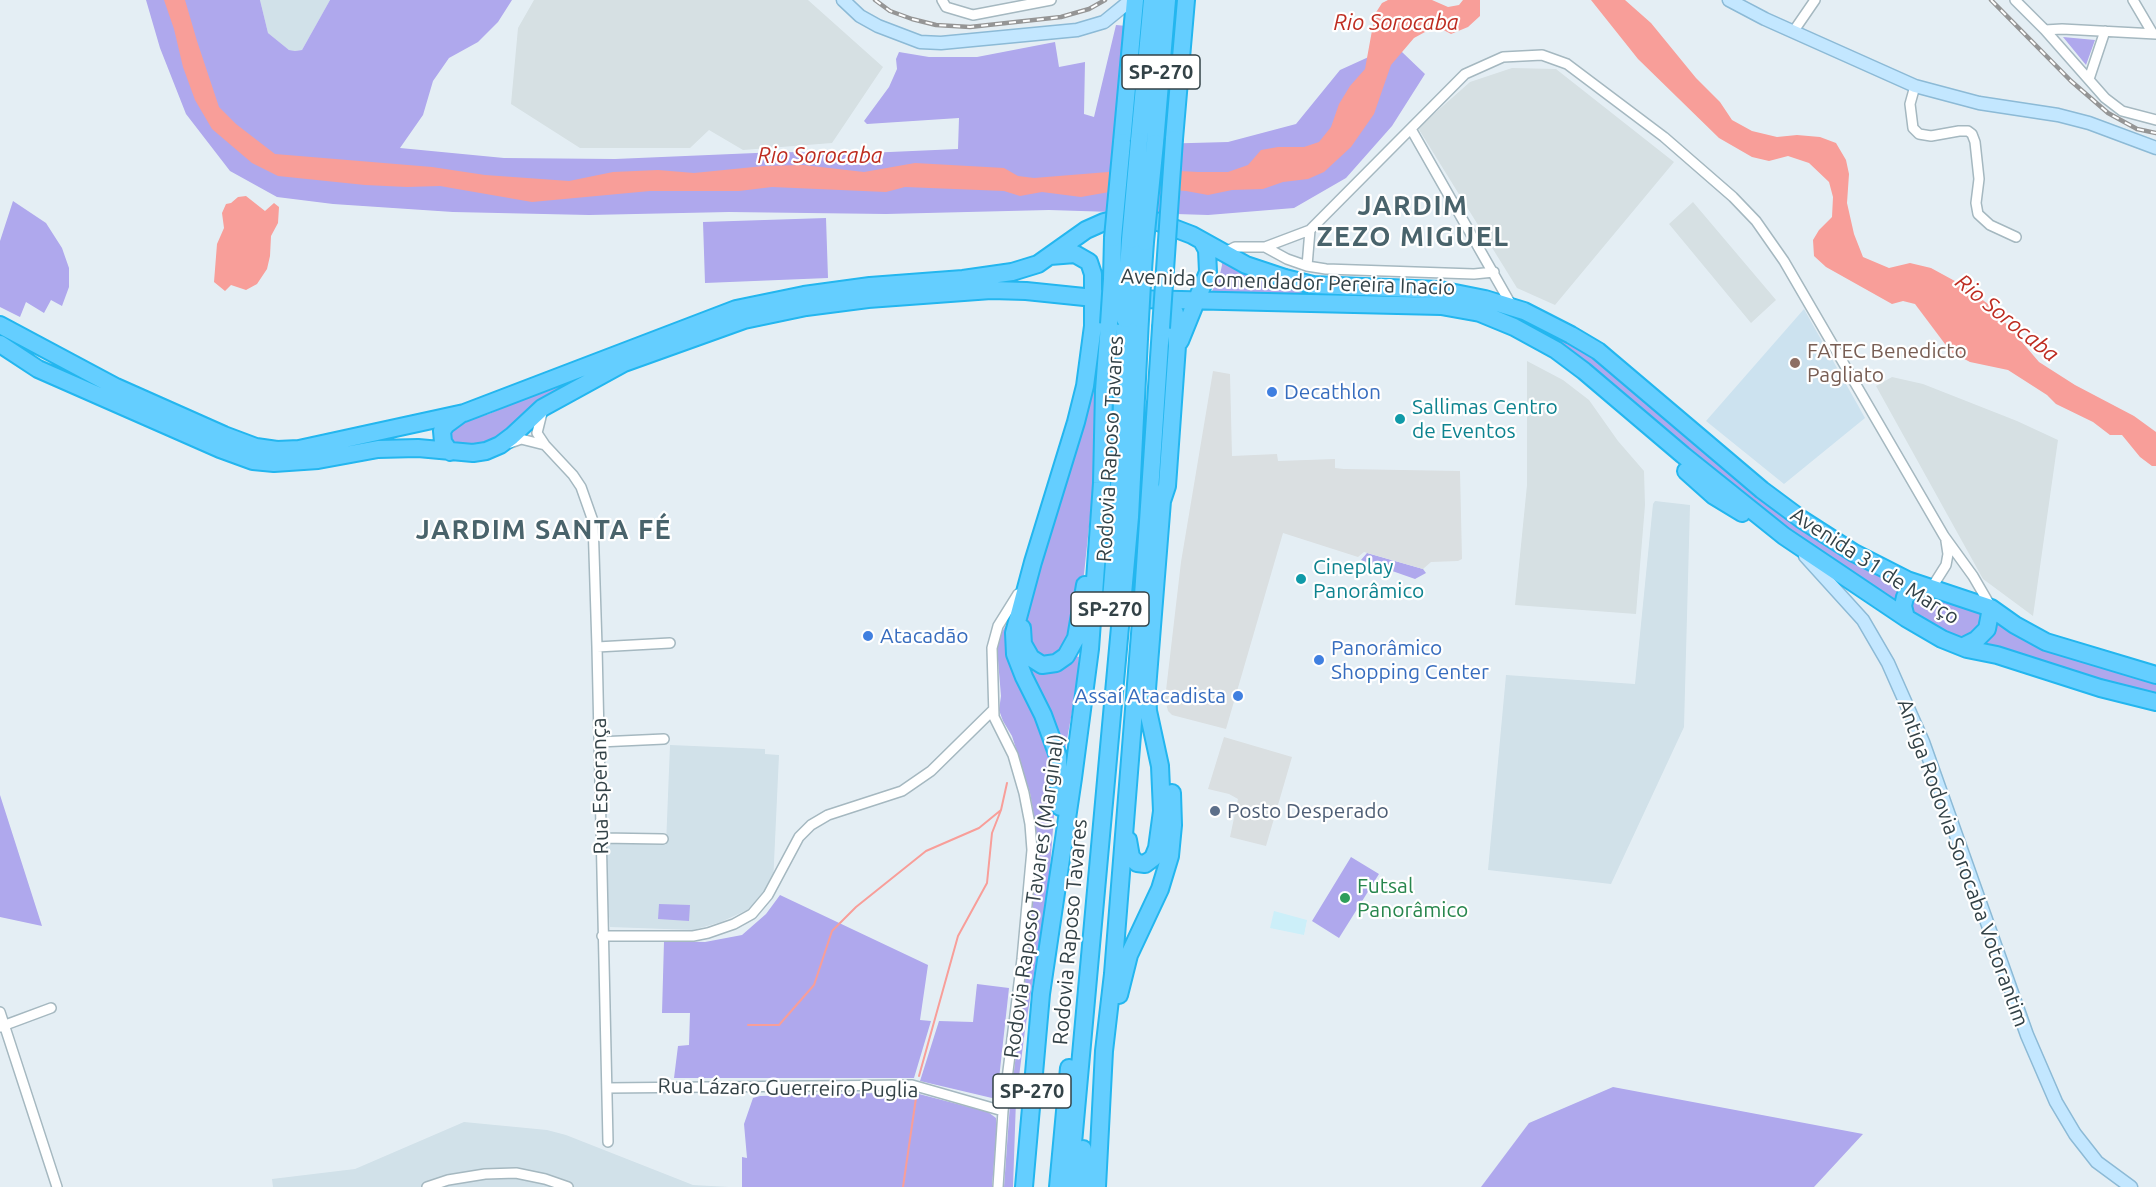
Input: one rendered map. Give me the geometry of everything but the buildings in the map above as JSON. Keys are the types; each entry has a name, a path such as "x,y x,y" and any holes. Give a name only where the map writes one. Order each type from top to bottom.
{"highway":[{"name":"Rodovia Raposo Tavares","path":"1069,1187 1130,517 1113,238 1133,0"},
{"name":"Rodovia Raposo Tavares","path":"1058,1187 1087,886 1118,514 1117,322 1147,142 1167,0"},
{"name":"SP-270","path":"1097,1187 1104,1051 1113,974 1186,0"},
{"name":"Rodovia Raposo Tavares","path":"1147,142 1152,8"},
{"name":"Avenida 31 de Março","path":"464,413 736,309 870,286 963,279 1012,272 1038,264 1086,230 1122,218 1145,217 1174,227 1266,273 1313,285 1440,290 1485,299 1513,308 1571,334 1598,351 1728,462 1801,519 1854,553 1907,580 1991,608 2015,625 2046,642 2156,675"},
{"path":"1178,346 1208,272 1207,250 1202,241"},
{"path":"1050,255 1068,254 1082,257 1089,262 1094,298 1117,322"},
{"path":"1062,295 1084,288 1093,280"},
{"name":"Avenida Comendador Pereira Inacio","path":"492,448 512,436 542,408 624,363 744,320 796,309 868,299 991,290 1094,298 1441,306 1480,313 1514,327 1556,350"},
{"path":"1062,295 1076,301 1089,313 1117,322"},
{"path":"1132,719 1128,842 1131,857 1137,863 1145,864 1153,858 1157,848 1162,811 1160,766 1148,711 1147,689 1162,501 1167,486 1178,346 1175,313 1165,300"},
{"path":"1186,325 1203,312 1236,309 1247,303"},
{"path":"1055,895 1061,796 1058,756 1043,715 1015,654 1014,633 1085,386 1117,322"},
{"name":"Rodovia Raposo Tavares (Marginal)","path":"1024,1187 1036,1033 1090,649 1102,483 1104,390 1117,322"},
{"path":"0,325 124,391 256,447 278,450 299,449 464,413"},
{"path":"0,344 38,369 253,461 274,463 318,460 378,449 418,448 473,453 492,448"},
{"path":"1556,350 1623,416 1714,496 1736,511 1766,521"},
{"name":"Avenida 31 de Março","path":"1556,350 1766,521 1906,618 1942,639 1962,647 2156,702"},
{"path":"450,452 443,442 442,431 446,425 464,413"},
{"path":"1031,570 1021,626 1023,644 1031,658 1042,665 1056,663 1066,656 1076,638 1102,483"},
{"path":"1104,1051 1129,955 1160,889 1170,856 1173,825 1171,784 1156,682 1172,501 1167,486"},
{"path":"1906,618 1903,606 1905,597 1912,590 1927,587"},
{"path":"1962,647 1976,640 1987,629 1991,608"},
{"path":"1081,1060 1084,1126 1082,1187"}],"main road":[{"path":"843,0 860,16 878,26 920,42 941,43 1077,30 1104,22 1133,0"},
{"path":"1729,0 1793,32 1915,86 1979,103 2058,115 2089,123 2156,148"},
{"path":"0,350 38,369"},
{"name":"Antiga Rodovia Sorocaba Votorantim","path":"1790,539 1863,620 1879,645 1923,742 2027,1035 2056,1102 2075,1134 2097,1162 2132,1187"}],"street":[{"path":"942,0 946,7 973,15 1015,3 1051,0"},
{"path":"1793,32 1815,0"},
{"path":"2015,0 2045,30 2105,98 2122,111 2156,120"},
{"path":"2133,0 2154,34"},
{"path":"2045,30 2154,34"},
{"path":"2089,79 2105,32"},
{"path":"1223,253 1235,247 1265,247 1310,230 1465,74 1503,57 1542,55 1567,64 1655,130 1733,197 1761,229 1784,261 1944,536 1991,608"},
{"path":"1915,86 1910,104 1913,128 1919,134 1931,136 1959,131 1968,131 1972,134 1979,179 1976,203 1978,214 1990,225 2016,237"},
{"path":"1411,129 1513,308"},
{"path":"1307,266 1310,230"},
{"path":"1265,247 1287,259 1326,270 1474,274 1494,272"},
{"path":"545,445 537,433 540,417 544,410 556,400"},
{"path":"492,448 521,439 545,445"},
{"name":"Rua Esperança","path":"545,445 581,487 592,521 608,1142"},
{"path":"1927,587 1934,584 1946,565 1948,554 1944,536"},
{"path":"998,1187 1003,1110 1022,959 1032,850 1024,793 1013,755 996,723 993,710 992,648 998,626 1013,605 1031,570"},
{"path":"597,647 670,643"},
{"path":"602,936 693,936 734,924 752,914 768,895 799,837 811,825 828,815 902,791 932,771 993,710"},
{"path":"599,742 664,739"},
{"path":"601,838 663,839"},
{"path":"2,1026 51,1008"},
{"path":"0,1012 2,1026 57,1187"},
{"name":"Rua Lázaro Guerreiro Puglia","path":"607,1088 912,1085 1003,1110"},
{"path":"427,1187 448,1180 516,1173 568,1187"}],"shaded area":[{"path":"146,0 260,0 268,33 289,50 295,51 302,50 330,0 512,0 498,22 478,42 449,58 433,81 423,115 400,148 504,158 615,159 779,152 867,153 958,149 959,118 867,124 864,121 889,87 897,69 896,59 899,52 929,57 977,57 1055,42 1059,67 1085,62 1084,114 1094,117 1116,25 1127,26 1117,145 1228,142 1296,124 1340,70 1384,50 1402,52 1425,74 1392,126 1346,178 1294,208 1208,215 1049,210 886,214 729,212 589,215 453,212 333,204 277,197 230,171 186,114 160,48"},
{"path":"260,0 330,0 302,50 295,51 289,50 268,33"},
{"path":"534,0 808,0 883,67 832,143 743,150 709,130 690,148 580,148 511,104 518,28"},
{"path":"2063,37 2095,40 2086,65"},
{"path":"1512,68 1556,69 1674,162 1555,305 1517,288 1418,128 1470,82"},
{"path":"13,201 46,223 62,248 69,268 69,287 62,306 51,300 44,313 26,302 20,317 0,307 0,241"},
{"path":"1693,202 1776,300 1751,323 1669,224"},
{"path":"826,218 828,278 705,283 703,222"},
{"path":"1221,258 1252,272 1437,294 1514,313 1596,356 1723,465 1909,586 1899,609 1797,539 1507,318 1209,296 1219,279"},
{"name":"FATEC Benedicto Pagliato","path":"1804,309 1865,418 1784,484 1706,421"},
{"path":"1098,312 1102,312 1092,498 1080,612 1072,637 1053,659 1043,658 1034,652 1026,628 1028,613 1092,388"},
{"path":"1527,361 1563,380 1589,400 1618,441 1644,471 1645,505 1636,614 1515,605 1527,485"},
{"path":"1213,371 1230,374 1232,456 1277,454 1278,461 1335,459 1335,468 1344,469 1460,471 1462,559 1458,561 1431,562 1423,569 1364,552 1358,557 1283,533 1226,729 1172,715 1168,711 1165,699 1181,562"},
{"path":"576,376 579,378 578,383 502,438 467,448 451,442 449,432 456,424 489,414"},
{"path":"1892,377 1923,384 2017,421 2058,440 2033,616 1983,579 1876,386"},
{"path":"1655,501 1690,505 1684,727 1611,884 1488,870 1506,675 1635,684"},
{"path":"1367,553 1423,569 1426,573 1415,579 1361,560"},
{"path":"1922,593 1978,610 1982,614 1982,625 1967,638 1961,638 1939,629 1909,610 1910,598"},
{"path":"1994,617 2156,682 2156,696 1979,645 1988,640 1993,632"},
{"path":"1010,618 1045,738 1052,768 1055,803 1049,881 1016,1100 1013,1187 1004,1187 1010,1104 1028,956 1037,854 1030,793 1012,736 999,710 1001,696 997,648"},
{"path":"1023,653 1069,663 1076,656 1079,657 1077,685 1063,751"},
{"path":"1224,737 1292,757 1266,846 1230,837 1238,799 1229,794 1208,789"},
{"path":"670,745 765,749 765,754 779,755 773,884 765,895 747,910 721,922 693,930 610,927 606,884 606,846 609,842 666,845"},
{"path":"0,795 42,926 0,917"},
{"name":"Futsal Panorâmico","path":"1351,857 1379,874 1339,938 1312,921"},
{"path":"780,895 928,965 920,1020 931,1021 914,1078 674,1078 678,1046 689,1045 690,1013 662,1013 664,941 705,942 742,935 766,914"},
{"path":"659,904 690,905 689,921 658,919"},
{"path":"1274,911 1307,920 1304,935 1270,928"},
{"path":"977,984 1009,988 998,1088 996,1096 992,1098 920,1081 939,1021 973,1022"},
{"path":"1613,1087 1863,1134 1814,1187 1481,1187 1529,1123"},
{"path":"879,1093 919,1094 988,1112 996,1118 992,1187 742,1187 742,1157 747,1158 744,1124 753,1098"},
{"path":"464,1122 547,1130 566,1135 693,1185 729,1187 273,1187 272,1179 355,1169"}],"water":[{"name":"Rio Sorocaba","path":"164,0 185,0 219,107 236,124 275,154 569,181 613,172 658,170 694,173 764,166 803,165 864,172 915,163 1004,168 1018,176 1034,178 1145,169 1228,172 1248,165 1261,150 1278,147 1304,147 1319,142 1331,127 1339,104 1350,86 1365,69 1375,14 1382,3 1388,0 1432,0 1448,7 1459,5 1463,0 1480,0 1480,16 1468,27 1451,34 1436,26 1414,38 1391,65 1374,114 1351,147 1324,172 1308,179 1283,182 1263,189 1232,190 1208,195 1158,189 1115,191 1081,197 1042,192 1020,196 1004,191 905,187 886,192 772,187 739,191 650,191 532,202 440,186 365,185 278,176 252,163 212,129 195,100"},
{"name":"Rio Sorocaba","path":"1591,0 1625,0 1651,23 1696,78 1720,102 1732,120 1752,131 1777,137 1797,135 1820,137 1836,143 1846,160 1849,174 1847,203 1854,234 1863,257 1889,268 1910,263 1931,268 1964,286 1992,307 2039,362 2075,385 2134,416 2156,432 2156,466 2152,466 2140,457 2122,435 2110,435 2093,422 2056,404 2047,395 2008,370 1970,362 1951,352 1915,304 1903,301 1892,304 1826,267 1814,256 1813,240 1832,217 1833,197 1829,182 1809,163 1788,156 1769,161 1752,157 1719,138 1638,59"},
{"path":"246,196 265,211 274,203 279,207 278,223 271,236 267,269 257,284 246,290 231,285 225,291 214,282 217,244 224,228 222,213 226,204 238,197"}],"waterway":[{"path":"919,1076 958,936 987,883 992,833 1001,810 1007,783"},
{"path":"748,1025 779,1025 814,985 832,931 856,907 926,851 979,828 1001,810"},
{"path":"903,1187 916,1098"}],"railway":[{"path":"875,0 890,11 912,19 936,25 970,27 1061,17 1089,9 1105,0"},
{"path":"1991,0 2071,81 2108,113 2137,129 2156,133"}],"place":[{"name":"FATEC Benedicto Pagliato","path":"1795,363"},
{"name":"Decathlon","path":"1272,392"},
{"name":"Sallimas Centro de Eventos","path":"1400,419"},
{"name":"Cineplay Panorâmico","path":"1301,579"},
{"name":"Atacadão","path":"868,636"},
{"name":"Panorâmico Shopping Center","path":"1319,660"},
{"name":"Assaí Atacadista","path":"1238,696"},
{"name":"Posto Desperado","path":"1215,811"},
{"name":"Futsal Panorâmico","path":"1345,898"}],"district":[{"name":"JARDIM ZEZO MIGUEL","path":"1413,222"},
{"name":"JARDIM SANTA FÉ","path":"544,530"}]}
